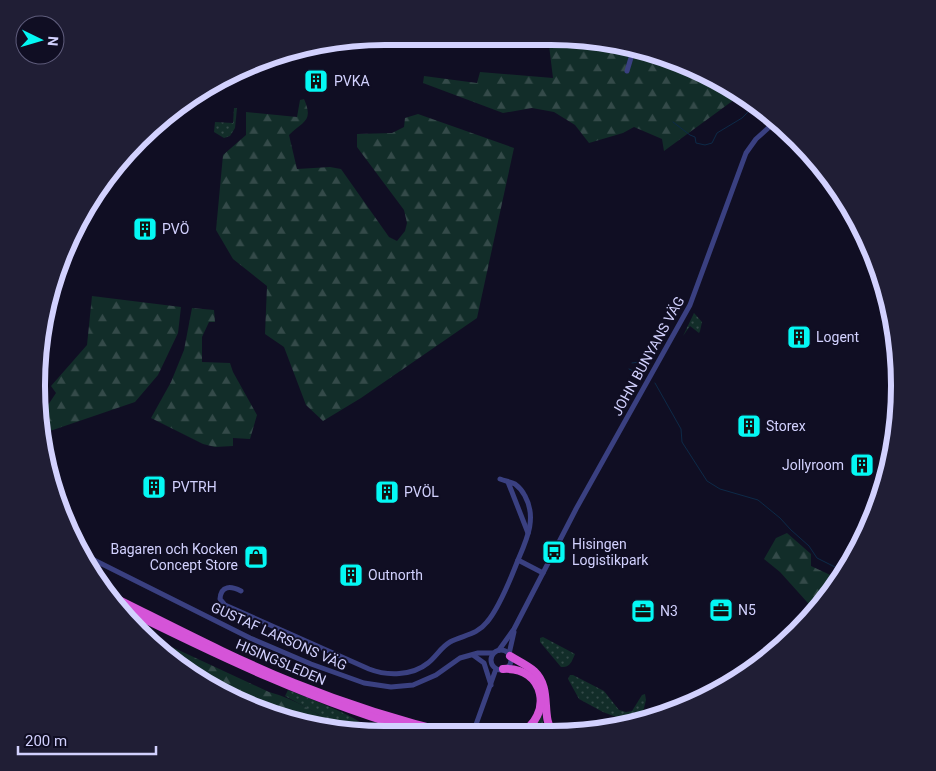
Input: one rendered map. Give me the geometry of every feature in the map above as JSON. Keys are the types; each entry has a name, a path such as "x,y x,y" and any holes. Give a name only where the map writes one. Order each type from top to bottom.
{"highway":[{"name":"HISINGSLEDEN","path":"122,601 282,678 345,702 423,726"},
{"name":"HISINGSLEDEN","path":"131,612 289,687 362,714 402,726"},
{"path":"509,655 531,669 542,682 546,694 547,719 550,726"},
{"path":"497,668 515,669 534,680 541,698 540,708 531,726"},
{"path":"423,726 430,724 440,726"}],"street":[{"path":"627,71 632,55"},
{"name":"JOHN BUNYANS VÄG","path":"496,651 514,629 627,417 690,305 746,153 760,134 771,125"},
{"path":"241,591 232,587 226,587 222,591 220,599 225,604 368,669 380,673 403,673 422,667 446,645 459,638 474,634 485,625 492,615 518,560 529,533 532,513 528,501 518,486 500,479"},
{"path":"508,482 529,533"},
{"name":"GUSTAF LARSONS VÄG","path":"93,559 258,641 319,667 364,683 391,687 415,684 436,675 460,658 496,651"},
{"path":"518,560 543,573"},
{"name":"JOHN BUNYANS VÄG","path":"509,655 514,629"},
{"path":"477,726 497,668 491,658 496,651 504,650 509,655 510,664 497,668"},
{"path":"473,655 487,660 497,668"},
{"path":"473,655 484,663 492,685"}],"green space":[{"path":"549,45 595,48 660,63 701,80 735,99 664,151 662,139 634,127 623,133 589,143 575,125 554,112 532,108 503,113 423,83 424,76 477,83 480,72 553,78"},
{"path":"304,99 308,112 306,120 289,135 297,169 330,167 341,169 389,237 397,241 405,231 407,223 404,210 357,147 357,134 392,133 404,127 405,118 418,114 514,148 477,318 361,398 323,421 306,405 284,347 265,334 267,286 233,259 216,230 223,155 246,135 246,112 297,117 300,100"},
{"path":"234,108 237,108 235,128 230,136 224,138 214,132 215,122 233,123"},
{"path":"92,296 181,307 178,333 158,375 135,402 48,431 46,405 56,393 51,386 87,345"},
{"path":"192,308 214,310 215,322 209,322 202,337 202,362 230,363 257,415 250,439 233,438 233,446 215,447 203,444 151,418 171,382 184,350"},
{"path":"694,313 702,322 700,331 699,333 690,326 683,336"},
{"path":"787,533 811,554 811,566 833,576 810,606 780,572 764,559 776,538"},
{"path":"543,637 575,654 569,665 561,667 540,642 540,638"},
{"path":"161,642 269,692 298,703 327,720 276,708 235,691 196,669"},
{"path":"570,675 573,675 604,691 619,710 626,712 632,711 642,695 645,694 646,700 643,713 620,718 603,712 579,699 568,679"},
{"path":"288,690 354,718 364,725 327,721 285,696"},
{"path":"542,715 544,726 535,725"}],"waterway":[{"path":"673,122 695,137 696,143 705,145 712,143 717,133 742,118 750,110"},
{"path":"632,363 639,362"},
{"path":"629,369 639,374"},
{"path":"655,383 681,429 682,442 707,481 720,489 758,500 809,546 817,558 838,568"}],"place":[{"name":"PVKA","path":"316,81"},
{"name":"PVÖ","path":"145,229"},
{"name":"Logent","path":"799,337"},
{"name":"Storex","path":"749,426"},
{"name":"Jollyroom","path":"862,465"},
{"name":"PVTRH","path":"154,487"},
{"name":"PVÖL","path":"387,492"},
{"name":"Hisingen Logistikpark","path":"554,552"},
{"name":"Bagaren och Kocken Concept Store","path":"256,557"},
{"name":"Outnorth","path":"351,575"},
{"name":"N5","path":"721,610"},
{"name":"N3","path":"643,611"}]}
